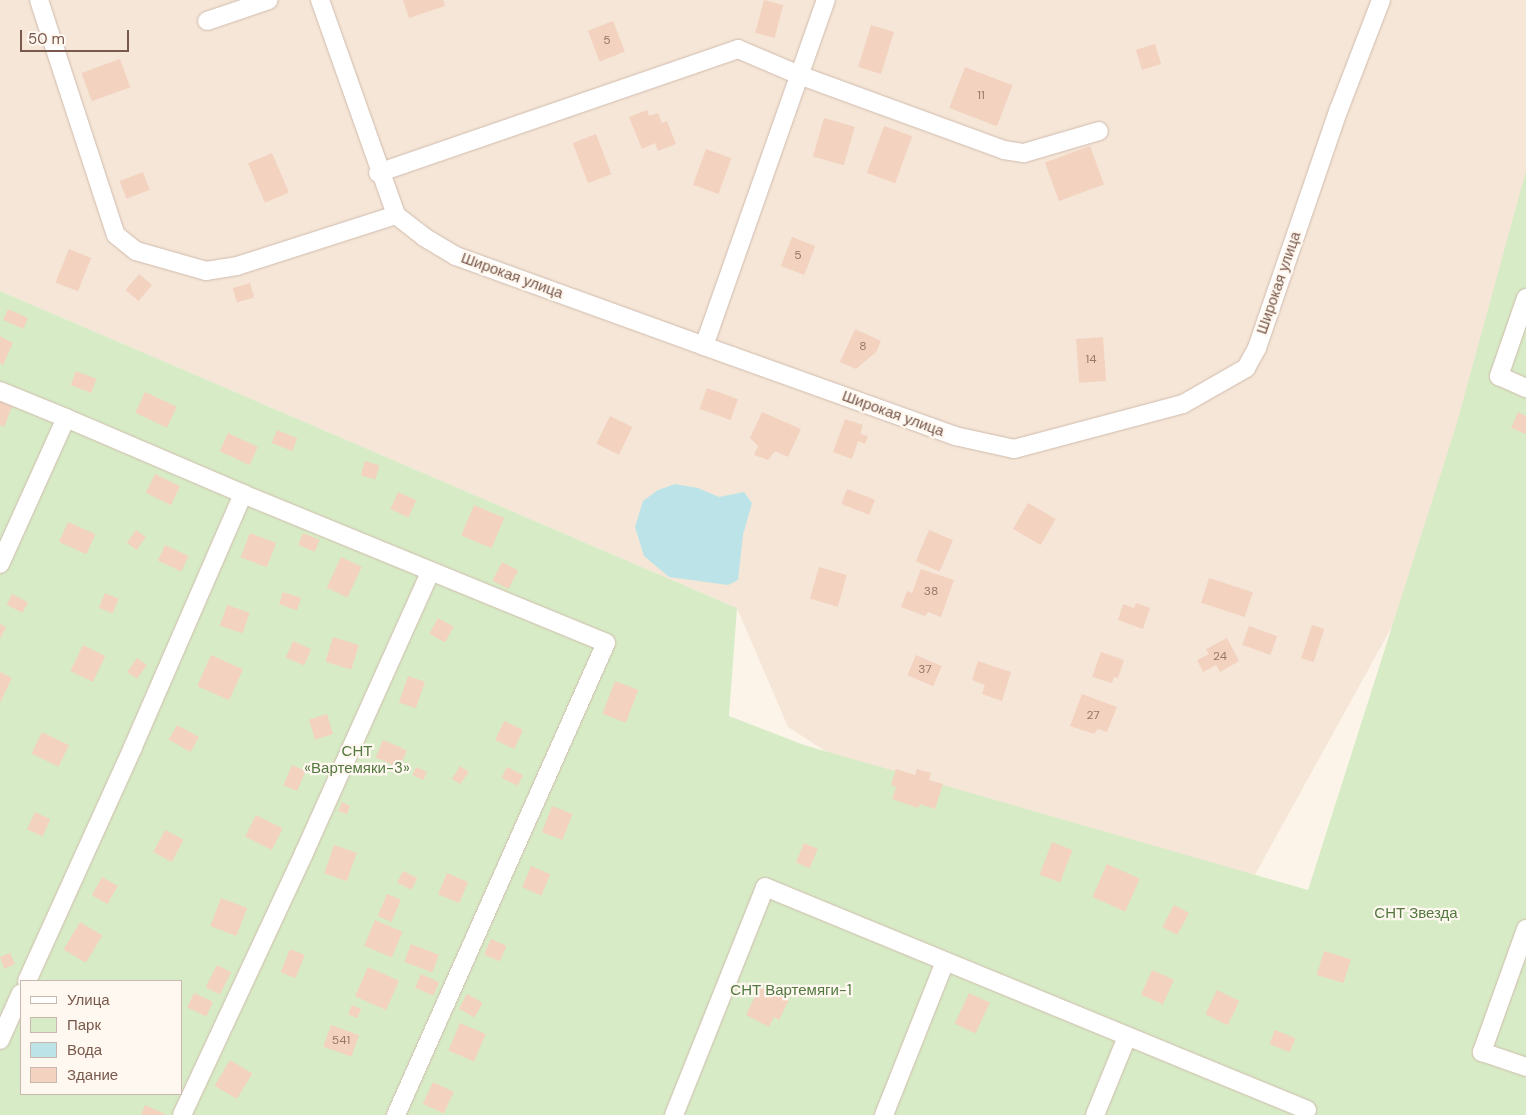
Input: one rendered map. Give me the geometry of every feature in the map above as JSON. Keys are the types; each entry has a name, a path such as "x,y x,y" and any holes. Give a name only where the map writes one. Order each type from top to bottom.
{"street":[{"path":"39,0 116,235 136,251 206,271 237,266 396,215 378,173 320,0"},
{"path":"207,21 269,0"},
{"path":"704,346 826,0"},
{"name":"Широкая улица","path":"396,215 456,256 949,434 1014,449 1183,404 1246,368 1257,348 1339,109 1381,0"},
{"path":"378,173 738,49 799,75 1004,150 1024,153 1099,131"},
{"path":"1526,298 1499,376 1526,388"},
{"path":"0,391 430,572 606,642 396,1115"},
{"path":"0,564 66,418"},
{"path":"27,980 134,747 243,494"},
{"path":"182,1115 304,853 430,572"},
{"path":"674,1115 765,887 1307,1110"},
{"path":"1526,929 1482,1052 1526,1067"},
{"path":"884,1115 945,962"},
{"path":"0,1040 20,995"},
{"path":"1095,1115 1127,1037"}],"shaded area":[{"path":"0,0 1526,0 1526,216 1394,623 1241,900 960,838 788,727 737,608 0,291"}],"green space":[{"path":"1526,171 1526,1115 0,1115 0,291 737,608 729,716 804,745 1308,890 1456,426"}],"water":[{"path":"675,484 698,488 719,497 744,492 752,503 743,535 738,580 728,585 669,577 644,556 635,527 643,501 658,490"}],"building":[{"path":"403,0 443,0 445,6 409,18"},
{"path":"764,0 783,5 775,38 755,33"},
{"path":"613,21 625,52 600,61 588,31"},
{"path":"871,25 894,32 881,74 858,67"},
{"path":"1155,44 1161,64 1142,70 1136,50"},
{"path":"120,59 130,87 92,101 81,73"},
{"path":"965,67 1013,85 997,126 949,108"},
{"path":"647,110 649,116 658,113 662,123 667,121 676,144 658,151 655,143 642,149 629,117"},
{"path":"824,118 855,127 844,165 813,156"},
{"path":"884,126 912,136 895,183 867,173"},
{"path":"596,134 611,174 588,183 573,143"},
{"path":"1090,146 1104,185 1059,201 1045,162"},
{"path":"706,149 731,158 718,194 693,185"},
{"path":"272,153 289,193 265,203 248,163"},
{"path":"143,172 150,190 126,199 120,181"},
{"path":"792,237 815,246 804,275 781,266"},
{"path":"69,249 91,258 78,291 56,282"},
{"path":"139,274 152,285 139,301 126,290"},
{"path":"250,283 254,297 237,302 233,288"},
{"path":"8,309 28,318 23,329 3,320"},
{"path":"855,329 881,341 876,352 856,369 840,362"},
{"path":"0,336 13,343 3,365 0,363"},
{"path":"1103,337 1106,381 1079,383 1076,339"},
{"path":"76,371 97,379 91,393 71,385"},
{"path":"707,388 738,399 730,420 699,409"},
{"path":"145,392 177,407 167,428 135,413"},
{"path":"0,397 14,402 4,427 0,425"},
{"path":"762,412 801,429 788,457 775,451 768,460 754,455 758,446 750,438"},
{"path":"1518,412 1526,416 1526,434 1511,428"},
{"path":"610,416 632,427 619,455 596,444"},
{"path":"845,419 863,425 860,434 868,436 865,444 858,441 852,459 833,452"},
{"path":"277,430 297,438 292,451 272,443"},
{"path":"228,433 258,447 249,465 220,451"},
{"path":"365,461 379,465 375,480 361,475"},
{"path":"155,474 180,486 171,505 146,493"},
{"path":"847,489 875,500 869,515 841,504"},
{"path":"398,492 416,500 409,517 390,509"},
{"path":"1028,503 1056,519 1041,545 1013,529"},
{"path":"474,505 504,518 491,548 461,535"},
{"path":"68,522 95,534 86,554 59,542"},
{"path":"136,530 146,537 137,550 127,543"},
{"path":"929,530 953,540 940,571 916,561"},
{"path":"250,533 276,543 267,567 241,557"},
{"path":"303,533 320,540 315,552 298,545"},
{"path":"165,545 189,556 181,571 158,560"},
{"path":"341,557 362,567 347,598 327,588"},
{"path":"502,562 518,570 509,589 492,581"},
{"path":"819,567 847,575 838,607 810,599"},
{"path":"921,569 954,580 941,617 928,612 925,616 901,607 907,591 912,593"},
{"path":"1209,578 1253,592 1245,617 1201,603"},
{"path":"283,592 301,598 297,610 279,604"},
{"path":"105,593 119,599 113,614 99,608"},
{"path":"12,594 28,602 23,613 7,605"},
{"path":"1136,603 1150,608 1143,629 1118,620 1123,604 1134,608"},
{"path":"227,605 250,613 243,634 220,626"},
{"path":"438,618 454,627 445,642 429,634"},
{"path":"0,624 6,627 0,639"},
{"path":"1312,625 1324,629 1314,662 1301,658"},
{"path":"1249,626 1277,636 1270,655 1242,645"},
{"path":"333,637 359,645 351,670 325,662"},
{"path":"1227,638 1239,661 1220,672 1216,665 1203,672 1197,660 1209,654 1206,649"},
{"path":"293,641 311,649 304,666 286,657"},
{"path":"83,645 105,656 93,682 70,671"},
{"path":"1101,652 1124,660 1118,678 1114,677 1112,683 1092,677"},
{"path":"211,655 243,669 229,700 197,686"},
{"path":"916,655 942,666 933,686 907,675"},
{"path":"137,658 147,665 137,679 127,672"},
{"path":"978,661 1011,672 1002,701 982,694 985,685 972,680"},
{"path":"0,672 12,678 0,703"},
{"path":"408,676 425,682 416,708 399,702"},
{"path":"615,681 638,690 626,723 602,714"},
{"path":"1082,694 1117,707 1107,732 1098,729 1094,734 1070,726"},
{"path":"327,714 333,734 315,740 309,720"},
{"path":"504,721 523,730 514,749 495,740"},
{"path":"177,725 199,737 191,752 169,740"},
{"path":"42,732 69,745 58,767 31,754"},
{"path":"383,740 407,750 400,768 376,757"},
{"path":"292,765 306,771 297,791 283,785"},
{"path":"460,766 469,772 460,784 452,779"},
{"path":"416,767 427,772 423,780 412,775"},
{"path":"507,767 523,775 518,786 502,778"},
{"path":"896,769 915,775 917,769 931,773 929,780 943,784 935,809 920,804 918,808 892,799 896,787 891,785"},
{"path":"342,802 350,806 347,814 338,811"},
{"path":"552,806 573,814 563,840 542,832"},
{"path":"35,812 50,819 42,836 27,829"},
{"path":"256,815 283,829 272,850 245,836"},
{"path":"165,830 184,840 172,862 153,852"},
{"path":"1052,842 1073,850 1060,883 1039,875"},
{"path":"804,843 818,849 810,868 796,862"},
{"path":"334,845 357,853 347,881 324,873"},
{"path":"1107,864 1140,879 1125,912 1092,897"},
{"path":"531,866 550,874 541,895 522,887"},
{"path":"403,871 417,878 411,890 397,883"},
{"path":"447,873 468,882 459,903 438,894"},
{"path":"102,877 118,886 108,904 92,895"},
{"path":"387,894 401,900 391,922 378,916"},
{"path":"221,898 247,908 236,936 210,926"},
{"path":"1174,905 1189,913 1177,935 1162,927"},
{"path":"375,920 403,932 392,957 364,946"},
{"path":"80,922 102,935 86,963 64,949"},
{"path":"491,939 507,946 500,961 484,955"},
{"path":"411,944 439,955 432,972 404,962"},
{"path":"290,949 305,955 295,978 281,972"},
{"path":"1324,951 1351,959 1343,983 1317,975"},
{"path":"10,953 15,964 4,969 0,957"},
{"path":"217,965 231,972 220,995 206,987"},
{"path":"368,967 399,981 386,1010 355,996"},
{"path":"1152,970 1174,980 1163,1004 1141,995"},
{"path":"421,974 439,982 433,996 415,988"},
{"path":"760,986 789,1000 779,1020 774,1017 769,1027 746,1015"},
{"path":"1217,990 1239,1001 1228,1025 1205,1014"},
{"path":"194,993 213,1002 206,1016 187,1008"},
{"path":"969,993 990,1003 975,1034 955,1024"},
{"path":"467,994 483,1003 475,1018 459,1009"},
{"path":"352,1005 361,1009 357,1018 348,1014"},
{"path":"460,1023 486,1034 474,1062 448,1051"},
{"path":"331,1025 359,1035 351,1057 323,1047"},
{"path":"1275,1030 1295,1038 1290,1052 1269,1044"},
{"path":"230,1060 252,1073 237,1099 215,1086"},
{"path":"433,1082 454,1092 444,1113 423,1104"},
{"path":"145,1105 165,1114 141,1115"}],"park label":[{"name":"СНТ «Вартемяки-3»","path":"357,760"},
{"name":"СНТ Звезда","path":"1416,914"},
{"name":"СНТ Вартемяги-1","path":"791,991"}]}
